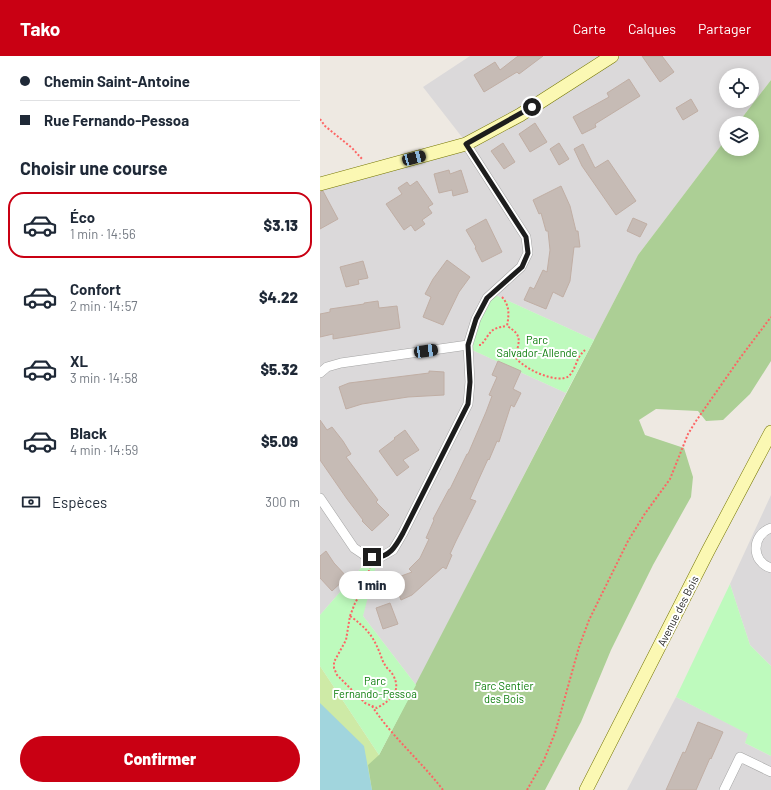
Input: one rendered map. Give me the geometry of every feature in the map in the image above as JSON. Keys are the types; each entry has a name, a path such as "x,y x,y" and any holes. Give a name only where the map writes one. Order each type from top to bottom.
{"street":[{"path":"320,184 466,144 520,115 612,56"},
{"path":"320,498 354,548 366,556 379,558 393,550 468,404 470,382 468,345 476,319 487,298 522,267 528,253 526,237 466,144"},
{"path":"320,372 328,367 342,363 468,345"},
{"name":"Avenue des Bois","path":"586,790 714,539 771,432"},
{"path":"771,528 762,533 758,538 756,545 758,559 763,564 771,568"},
{"path":"724,790 740,757 771,772"}],"path":[{"path":"320,120 325,126 352,148 372,170"},
{"path":"496,290 504,299 507,306 509,315 507,326"},
{"path":"527,790 549,750 556,733 584,632 618,561 644,515 670,478 686,439 696,421 771,317"},
{"path":"468,345 481,345 491,330 498,327 507,326 516,331 520,341 516,358 519,362 544,375 558,379 568,376 585,350"},
{"path":"350,616 364,626 371,634 385,665 392,673 395,680 396,689 394,695 388,702 377,708 365,704 337,675 334,668 336,657 346,640 350,616 355,603 366,584 372,557"},
{"path":"372,706 383,723 444,790"}],"shaded area":[{"path":"470,56 771,56 771,80 759,96 759,68 719,68 719,108 750,108 743,116 719,116 719,148 638,255 594,340 493,294 470,349 566,393 416,685 363,616 368,560 320,615 320,186 465,141 423,87"},
{"path":"771,495 771,666 750,645 730,584"},
{"path":"676,697 749,734 745,743 771,756 771,790 627,790"}],"green space":[{"name":"Parc Sentier des Bois","path":"771,80 771,361 750,394 723,420 706,421 698,411 656,409 639,420 645,435 684,448 693,477 691,497 653,565 611,650 581,722 545,790 372,790 368,765 379,755 638,255 719,148 719,156 759,156 759,116 743,116 750,108 759,108 759,96"},
{"name":"Parc Salvador-Allende","path":"493,294 594,340 566,393 470,349 478,321"},
{"name":"Parc Fernando-Pessoa","path":"368,560 377,562 363,616 416,685 379,755 320,666 320,615"},
{"path":"730,584 750,645 771,666 771,756 745,743 748,734 676,697"},
{"path":"320,666 379,755 407,790 320,790"}],"water":[{"path":"320,703 364,746 372,790 320,790"}],"building":[{"path":"518,56 543,56 519,74 517,72 484,92 474,75 495,62 500,70"},
{"path":"642,56 662,56 674,72 660,82"},
{"path":"629,79 640,96 595,124 596,127 582,134 573,117 609,97 607,93"},
{"path":"691,99 698,111 683,120 676,108"},
{"path":"535,123 547,142 530,152 519,134"},
{"path":"503,143 515,162 504,169 491,151"},
{"path":"559,143 569,159 559,165 550,149"},
{"path":"583,144 595,168 608,160 636,201 616,215 582,166 574,149"},
{"path":"449,170 450,174 461,170 468,192 453,196 452,190 439,193 434,174"},
{"path":"417,181 433,204 428,207 432,213 422,220 425,224 415,231 411,225 404,230 386,204 402,194 398,188 407,182 410,186"},
{"path":"561,186 570,206 576,231 578,231 580,247 574,247 570,281 563,297 553,292 546,309 524,300 530,287 534,289 543,270 547,272 550,250 548,231 546,231 541,213 539,214 533,200"},
{"path":"323,191 338,219 320,229 320,192"},
{"path":"633,218 647,224 640,237 627,231"},
{"path":"486,219 502,252 482,262 475,248 476,247 466,230"},
{"path":"447,260 470,277 459,292 443,325 423,317 431,297 425,294 433,279"},
{"path":"363,261 368,278 358,280 359,284 346,287 340,267"},
{"path":"378,301 379,308 397,306 400,328 333,339 333,334 320,337 320,314 330,312 330,309"},
{"path":"498,361 521,371 513,389 521,393 514,407 511,405 499,442 497,441 470,499 476,501 450,554 452,555 446,569 443,567 412,595 401,600 393,579 412,572 409,569 420,558 429,539 426,538 434,520 433,519 468,454 486,412 492,396 489,395 497,377 492,375"},
{"path":"429,371 444,372 444,395 408,397 362,404 346,409 339,387 349,383 429,373"},
{"path":"320,420 327,430 332,427 343,441 351,454 346,457 378,500 376,502 389,515 372,531 362,521 363,520 320,460"},
{"path":"405,430 419,450 403,460 409,467 397,476 379,451"},
{"path":"326,551 334,563 347,577 332,591 320,578 320,556"},
{"path":"390,603 398,624 383,629 376,608"},
{"path":"698,722 723,732 711,759 710,758 696,790 666,790 683,752 685,753"}],"route":[{"path":"372,557 379,558 393,550 403,533 468,404 470,382 468,345 476,319 487,298 522,267 528,253 526,237 466,144 532,107"}]}
